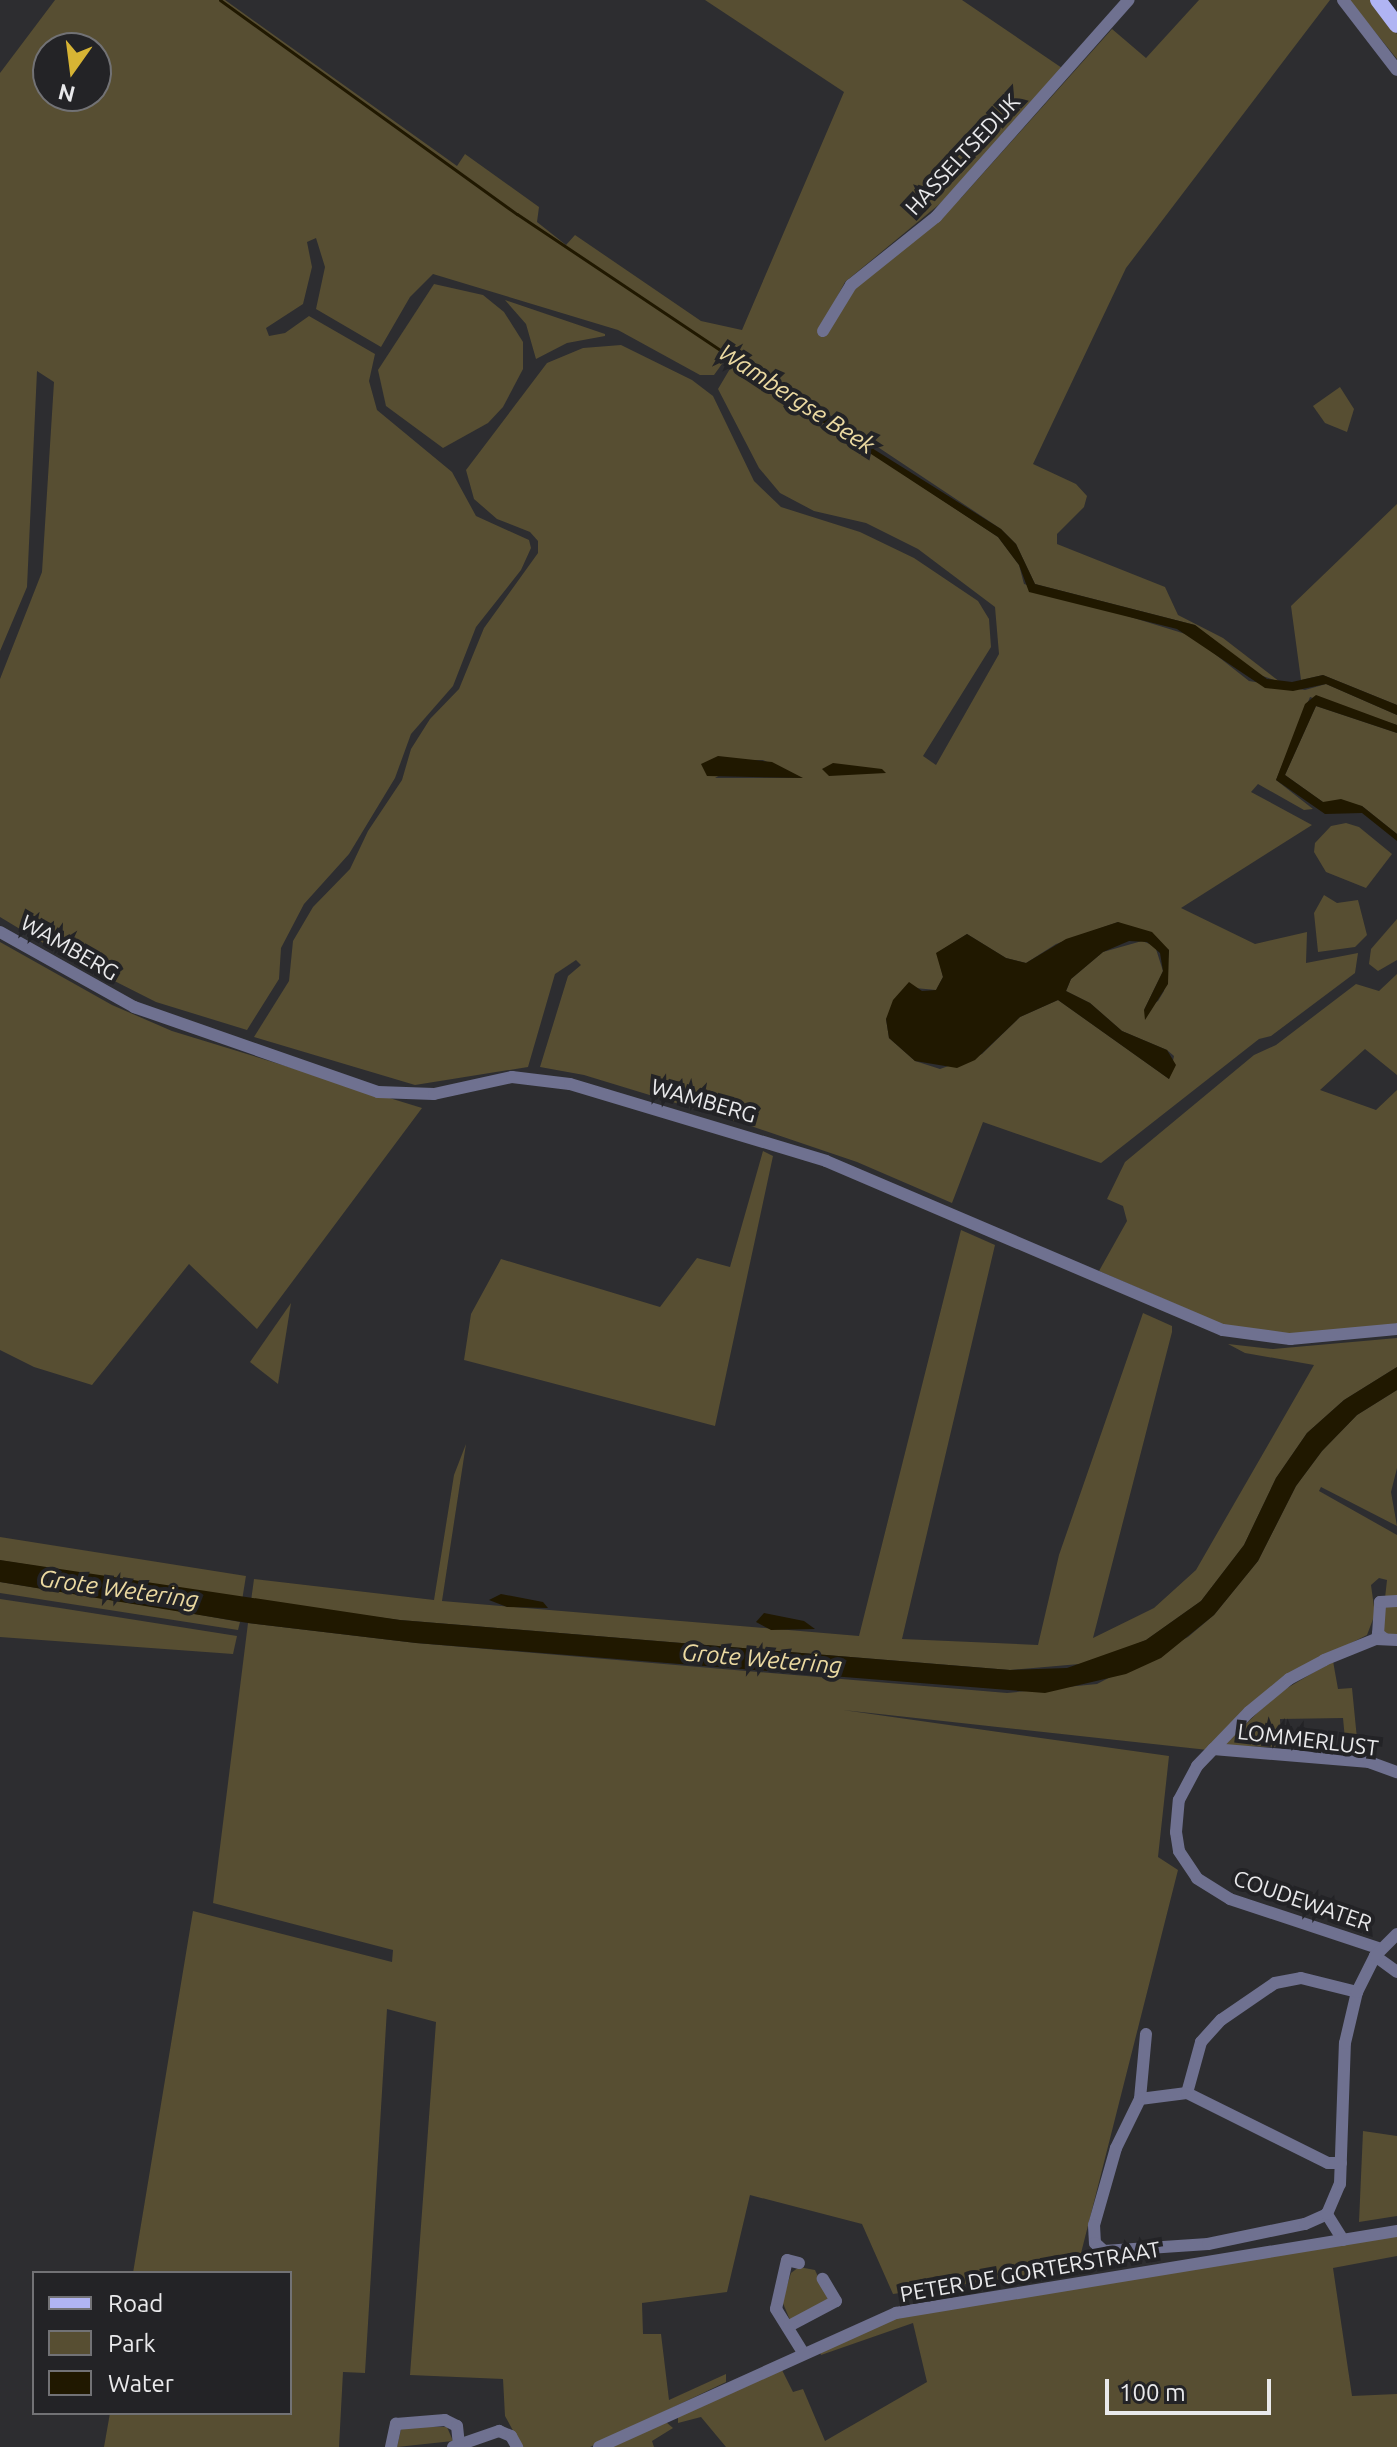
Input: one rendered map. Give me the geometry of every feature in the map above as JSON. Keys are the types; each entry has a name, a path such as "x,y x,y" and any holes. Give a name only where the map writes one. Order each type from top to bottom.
{"main road":[{"path":"1378,0 1395,19"}],"street":[{"name":"HASSELTSEDIJK","path":"823,331 851,285 936,217 1129,0"},
{"path":"1343,0 1397,70"},
{"name":"WAMBERG","path":"0,932 134,1007 378,1092 434,1094 512,1077 570,1084 826,1161 1223,1330 1290,1339 1397,1329"},
{"path":"1391,1640 1378,1634 1380,1602 1397,1601"},
{"name":"COUDEWATER","path":"1391,1640 1376,1639 1289,1679 1213,1749 1197,1766 1179,1800 1179,1851 1197,1878 1230,1899 1378,1952 1397,1972"},
{"name":"LOMMERLUST","path":"1213,1749 1369,1762 1397,1772"},
{"name":"COUDEWATER","path":"1327,2214 1340,2184 1340,2085 1357,1992 1378,1952 1397,1934"},
{"path":"1187,2093 1201,2042 1221,2020 1275,1983 1301,1978 1357,1992"},
{"path":"1146,2034 1140,2099 1116,2148 1094,2225 1095,2243 1104,2251 1208,2244 1305,2224 1327,2214 1343,2240"},
{"path":"1140,2099 1187,2093 1328,2163 1341,2163"},
{"name":"PETER DE GORTERSTRAAT","path":"599,2447 802,2351 916,2308 1397,2231"},
{"path":"799,2263 787,2260 776,2309 802,2351"},
{"path":"789,2326 836,2301 823,2279"},
{"path":"391,2447 396,2424 445,2420 457,2426 456,2446 499,2431 511,2436 517,2447"}],"green space":[{"path":"55,0 225,0 457,166 465,154 539,207 537,222 566,245 575,235 701,321 742,330 844,92 705,0 962,0 1062,68 942,202 845,282 823,323 842,298 961,198 1112,29 1146,58 1199,0 1330,0 1126,268 1033,464 1076,484 1087,496 1084,507 1057,534 1057,544 1165,587 1178,615 1223,638 1280,682 1257,674 1195,625 1035,584 1016,544 1001,529 732,350 714,375 700,375 618,330 433,274 410,297 381,347 316,309 325,267 316,238 307,242 312,267 303,304 266,328 269,336 285,333 309,316 375,354 369,381 377,410 452,472 476,516 529,540 531,548 521,570 476,627 453,686 411,734 395,778 349,854 304,904 281,948 279,979 247,1030 156,1002 63,955 0,917 0,679 42,572 54,382 37,371 27,587 0,651 0,73"},
{"path":"1349,0 1372,0 1397,34 1397,59"},
{"path":"434,284 483,295 504,312 523,342 523,369 503,407 488,423 443,448 386,406 378,370"},
{"path":"505,300 605,336 567,343 536,359 526,324"},
{"path":"621,345 692,380 713,396 754,481 781,507 860,532 914,558 978,601 989,619 991,647 923,756 936,765 999,654 995,607 918,549 866,523 814,511 780,493 759,468 718,389 734,362 998,537 1019,565 1024,584 1192,636 1249,681 1305,690 1326,684 1397,715 1397,725 1310,697 1276,780 1313,809 1304,810 1258,784 1251,792 1312,825 1181,908 1255,944 1307,932 1306,963 1358,953 1355,973 1271,1036 1259,1039 1101,1163 983,1122 952,1203 857,1162 748,1125 584,1075 540,1067 568,976 581,965 576,960 555,974 528,1067 415,1085 254,1037 289,981 293,941 313,907 350,869 368,831 402,780 411,749 430,719 459,689 484,628 538,553 538,541 530,532 497,519 474,499 466,470 547,363 583,348","holes":["746,760 763,760 802,778 715,778","1118,922 1169,950 1164,991 1158,1001 1144,1010 1163,971 1155,946 1142,941 1103,952 1071,979 1066,991 1090,1003 1122,1031 1167,1050 1174,1056 1169,1079 1058,1000 1020,1017 982,1054 940,1069 915,1061 889,1038 886,1019 915,988 936,990 943,977 937,953 967,934 1006,958 1026,963 1056,944"]},
{"path":"1340,387 1354,409 1347,432 1325,423 1313,406"},
{"path":"1397,504 1397,705 1323,675 1301,680 1291,606"},
{"path":"1316,706 1397,733 1397,834 1362,806 1323,802 1285,775"},
{"path":"1346,823 1359,827 1392,854 1366,888 1326,872 1314,852 1315,843 1331,826"},
{"path":"1324,895 1337,903 1358,900 1367,935 1355,947 1318,952 1314,913"},
{"path":"1397,919 1397,960 1378,971 1369,964 1371,949"},
{"path":"0,942 112,1005 172,1031 422,1108 257,1329 189,1264 92,1385 34,1367 0,1350"},
{"path":"1397,974 1397,1075 1365,1049 1320,1090 1376,1110 1397,1090 1397,1327 1288,1336 1233,1329 1099,1271 1127,1221 1123,1206 1107,1199 1125,1162 1254,1055 1276,1045 1356,984 1379,991"},
{"path":"763,1151 773,1156 715,1426 464,1360 471,1314 501,1259 660,1307 697,1258 730,1267"},
{"path":"961,1230 995,1245 902,1639 1038,1645 1059,1555 1143,1313 1172,1326 1172,1332 1093,1638 1154,1608 1196,1570 1314,1365 1245,1353 1228,1344 1273,1349 1397,1338 1397,1367 1344,1400 1307,1433 1276,1478 1244,1545 1201,1601 1146,1640 1091,1663 1010,1670 400,1620 251,1601 254,1579 434,1600 454,1475 466,1444 442,1601 859,1636"},
{"path":"291,1303 278,1384 250,1362"},
{"path":"1397,1390 1397,1468 1391,1492 1397,1526 1321,1487 1319,1491 1397,1535 1397,1636 1381,1634 1387,1580 1379,1578 1371,1585 1375,1614 1367,1635 1323,1657 1208,1750 843,1710 1169,1756 1158,1857 1178,1870 1077,2269 893,2294 862,2224 750,2195 727,2292 642,2303 643,2334 661,2334 669,2400 726,2374 726,2382 590,2447 522,2447 505,2416 503,2379 410,2375 436,2022 387,2009 365,2373 343,2372 339,2447 104,2447 110,2415 292,2415 292,2271 133,2271 193,1911 392,1962 393,1950 213,1903 248,1623 416,1643 1007,1693 1097,1684 1188,1637 1214,1615 1258,1561 1296,1486 1322,1451 1357,1415"},
{"path":"0,1537 246,1576 242,1599 0,1560"},
{"path":"0,1582 240,1622 238,1630 0,1593"},
{"path":"0,1599 237,1636 233,1654 0,1637"},
{"path":"1333,1661 1338,1689 1352,1688 1358,1749 1346,1750 1343,1718 1280,1719 1281,1747 1223,1746 1277,1694"},
{"path":"1363,2131 1397,2136 1397,2216 1359,2222"},
{"path":"1397,2235 1397,2256 1333,2268 1352,2396 1397,2394 1397,2447 726,2447 701,2417 678,2423 678,2417 782,2370 793,2392 803,2389 825,2441 927,2382 913,2323 821,2355 819,2348 911,2313"},
{"path":"799,2267 815,2270 829,2301 790,2320 782,2301 791,2273"},
{"path":"666,2422 673,2428 652,2441 654,2447 608,2447"},
{"path":"447,2427 453,2441 397,2447 401,2429"}],"water":[{"path":"732,349 875,450 1001,529 1016,544 1035,584 1195,625 1267,679 1292,682 1323,675 1397,705 1397,715 1326,684 1293,691 1265,688 1177,629 1029,592 1019,565 998,537 767,386 734,362"},
{"path":"1316,695 1397,725 1397,733 1316,706 1285,775 1323,802 1341,799 1362,806 1397,834 1397,841 1362,813 1325,814 1276,780 1305,704"},
{"path":"718,756 772,762 803,778 707,776 701,764"},
{"path":"833,763 882,769 886,773 829,776 822,769"},
{"path":"1118,922 1152,932 1169,950 1168,984 1145,1020 1144,1010 1163,971 1160,953 1147,942 1129,941 1103,952 1071,979 1066,991 1090,1003 1122,1031 1167,1050 1176,1065 1169,1079 1058,1000 1020,1017 975,1060 957,1068 915,1061 889,1038 886,1019 893,1000 909,982 922,991 936,990 943,977 936,953 967,934 1006,958 1026,963 1066,939"},
{"name":"Grote Wetering","path":"1397,1367 1397,1390 1357,1415 1322,1451 1296,1486 1258,1561 1214,1615 1161,1658 1126,1674 1045,1693 416,1643 248,1623 0,1582 0,1560 400,1620 1010,1670 1067,1668 1146,1640 1201,1601 1244,1545 1276,1478 1307,1433 1344,1400"},
{"path":"501,1594 543,1602 548,1608 507,1607 489,1600"},
{"path":"764,1613 804,1621 815,1629 771,1630 756,1622"}],"waterway":[{"name":"Wambergse Beek","path":"220,0 517,214 735,360"}]}
